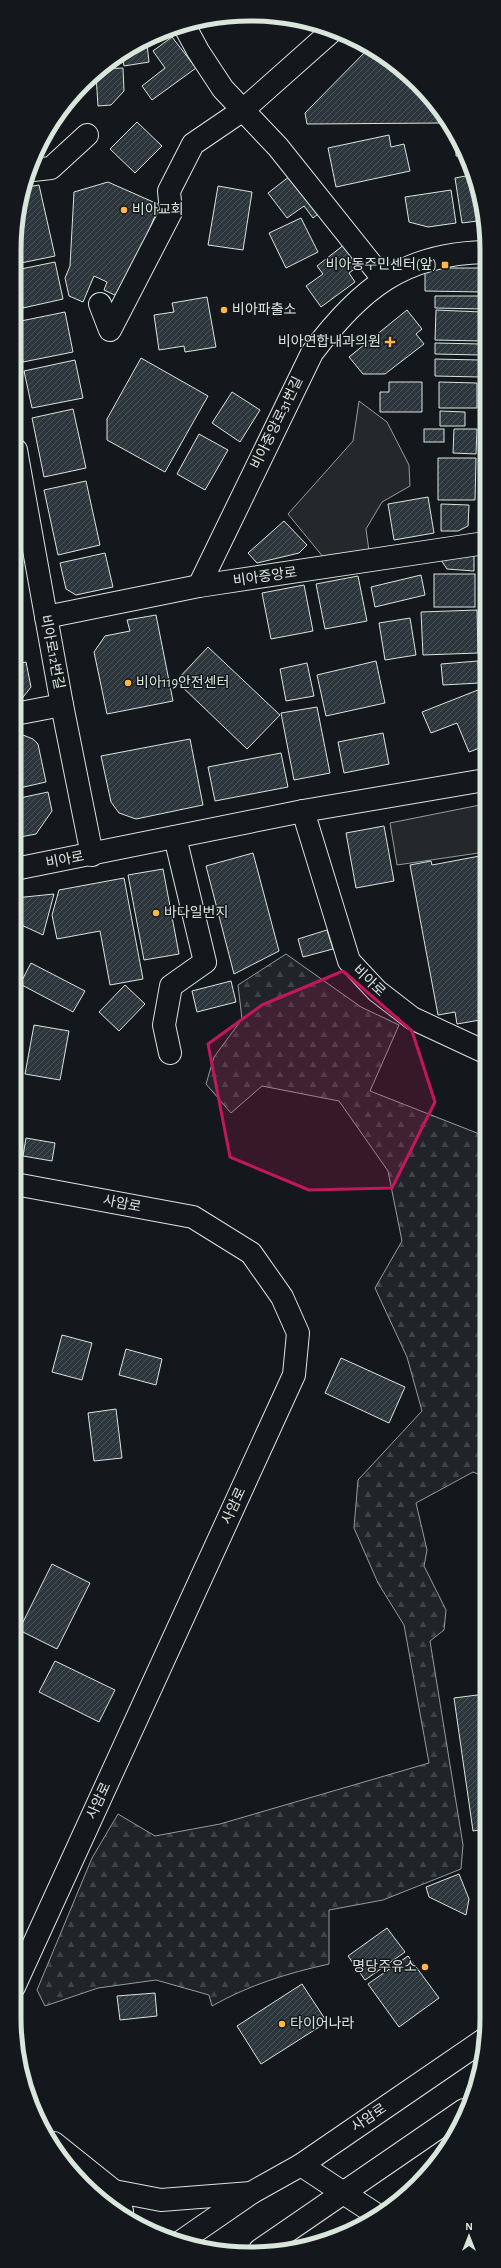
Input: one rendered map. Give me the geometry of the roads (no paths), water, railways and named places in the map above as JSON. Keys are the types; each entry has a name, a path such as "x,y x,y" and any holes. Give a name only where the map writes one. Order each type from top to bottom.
{"street":[{"path":"187,30 223,89 278,147 384,280"},
{"path":"100,304 110,330 171,212 169,191 193,144 243,110 328,34"},
{"path":"36,170 51,168 87,135"},
{"name":"비아중앙로31번길","path":"198,586 312,353 350,308 384,280 422,261 456,253 480,252"},
{"name":"비아로12번길","path":"21,478 62,706 92,855"},
{"name":"비아중앙로","path":"46,618 198,586 480,544"},
{"path":"21,713 62,706"},
{"name":"비아로","path":"21,868 92,855 303,811 480,781"},
{"name":"비아로","path":"303,811 348,961 377,991 412,1018 480,1050"},
{"path":"170,1053 164,1025 171,986 205,962 175,837"},
{"name":"사암로","path":"21,1185 193,1217 251,1253 282,1296 298,1333 294,1374 21,1972"},
{"name":"사암로","path":"187,2238 251,2193 301,2165 479,2043"},
{"path":"265,2247 345,2194 459,2114"},
{"name":"사암로","path":"64,2151 114,2191 161,2200 251,2193"},
{"path":"301,2165 373,2211"},
{"name":"사암로","path":"114,2191 120,2206"}],"place":[{"name":"비아교회","path":"124,210"},
{"name":"비아동주민센터(앞)","path":"445,265"},
{"name":"비아파출소","path":"224,310"},
{"name":"비아연합내과의원","path":"390,342"},
{"name":"비아119안전센터","path":"128,683"},
{"name":"바다일번지","path":"156,913"},
{"name":"명당주유소","path":"425,1967"},
{"name":"타이어나라","path":"282,2024"}]}
